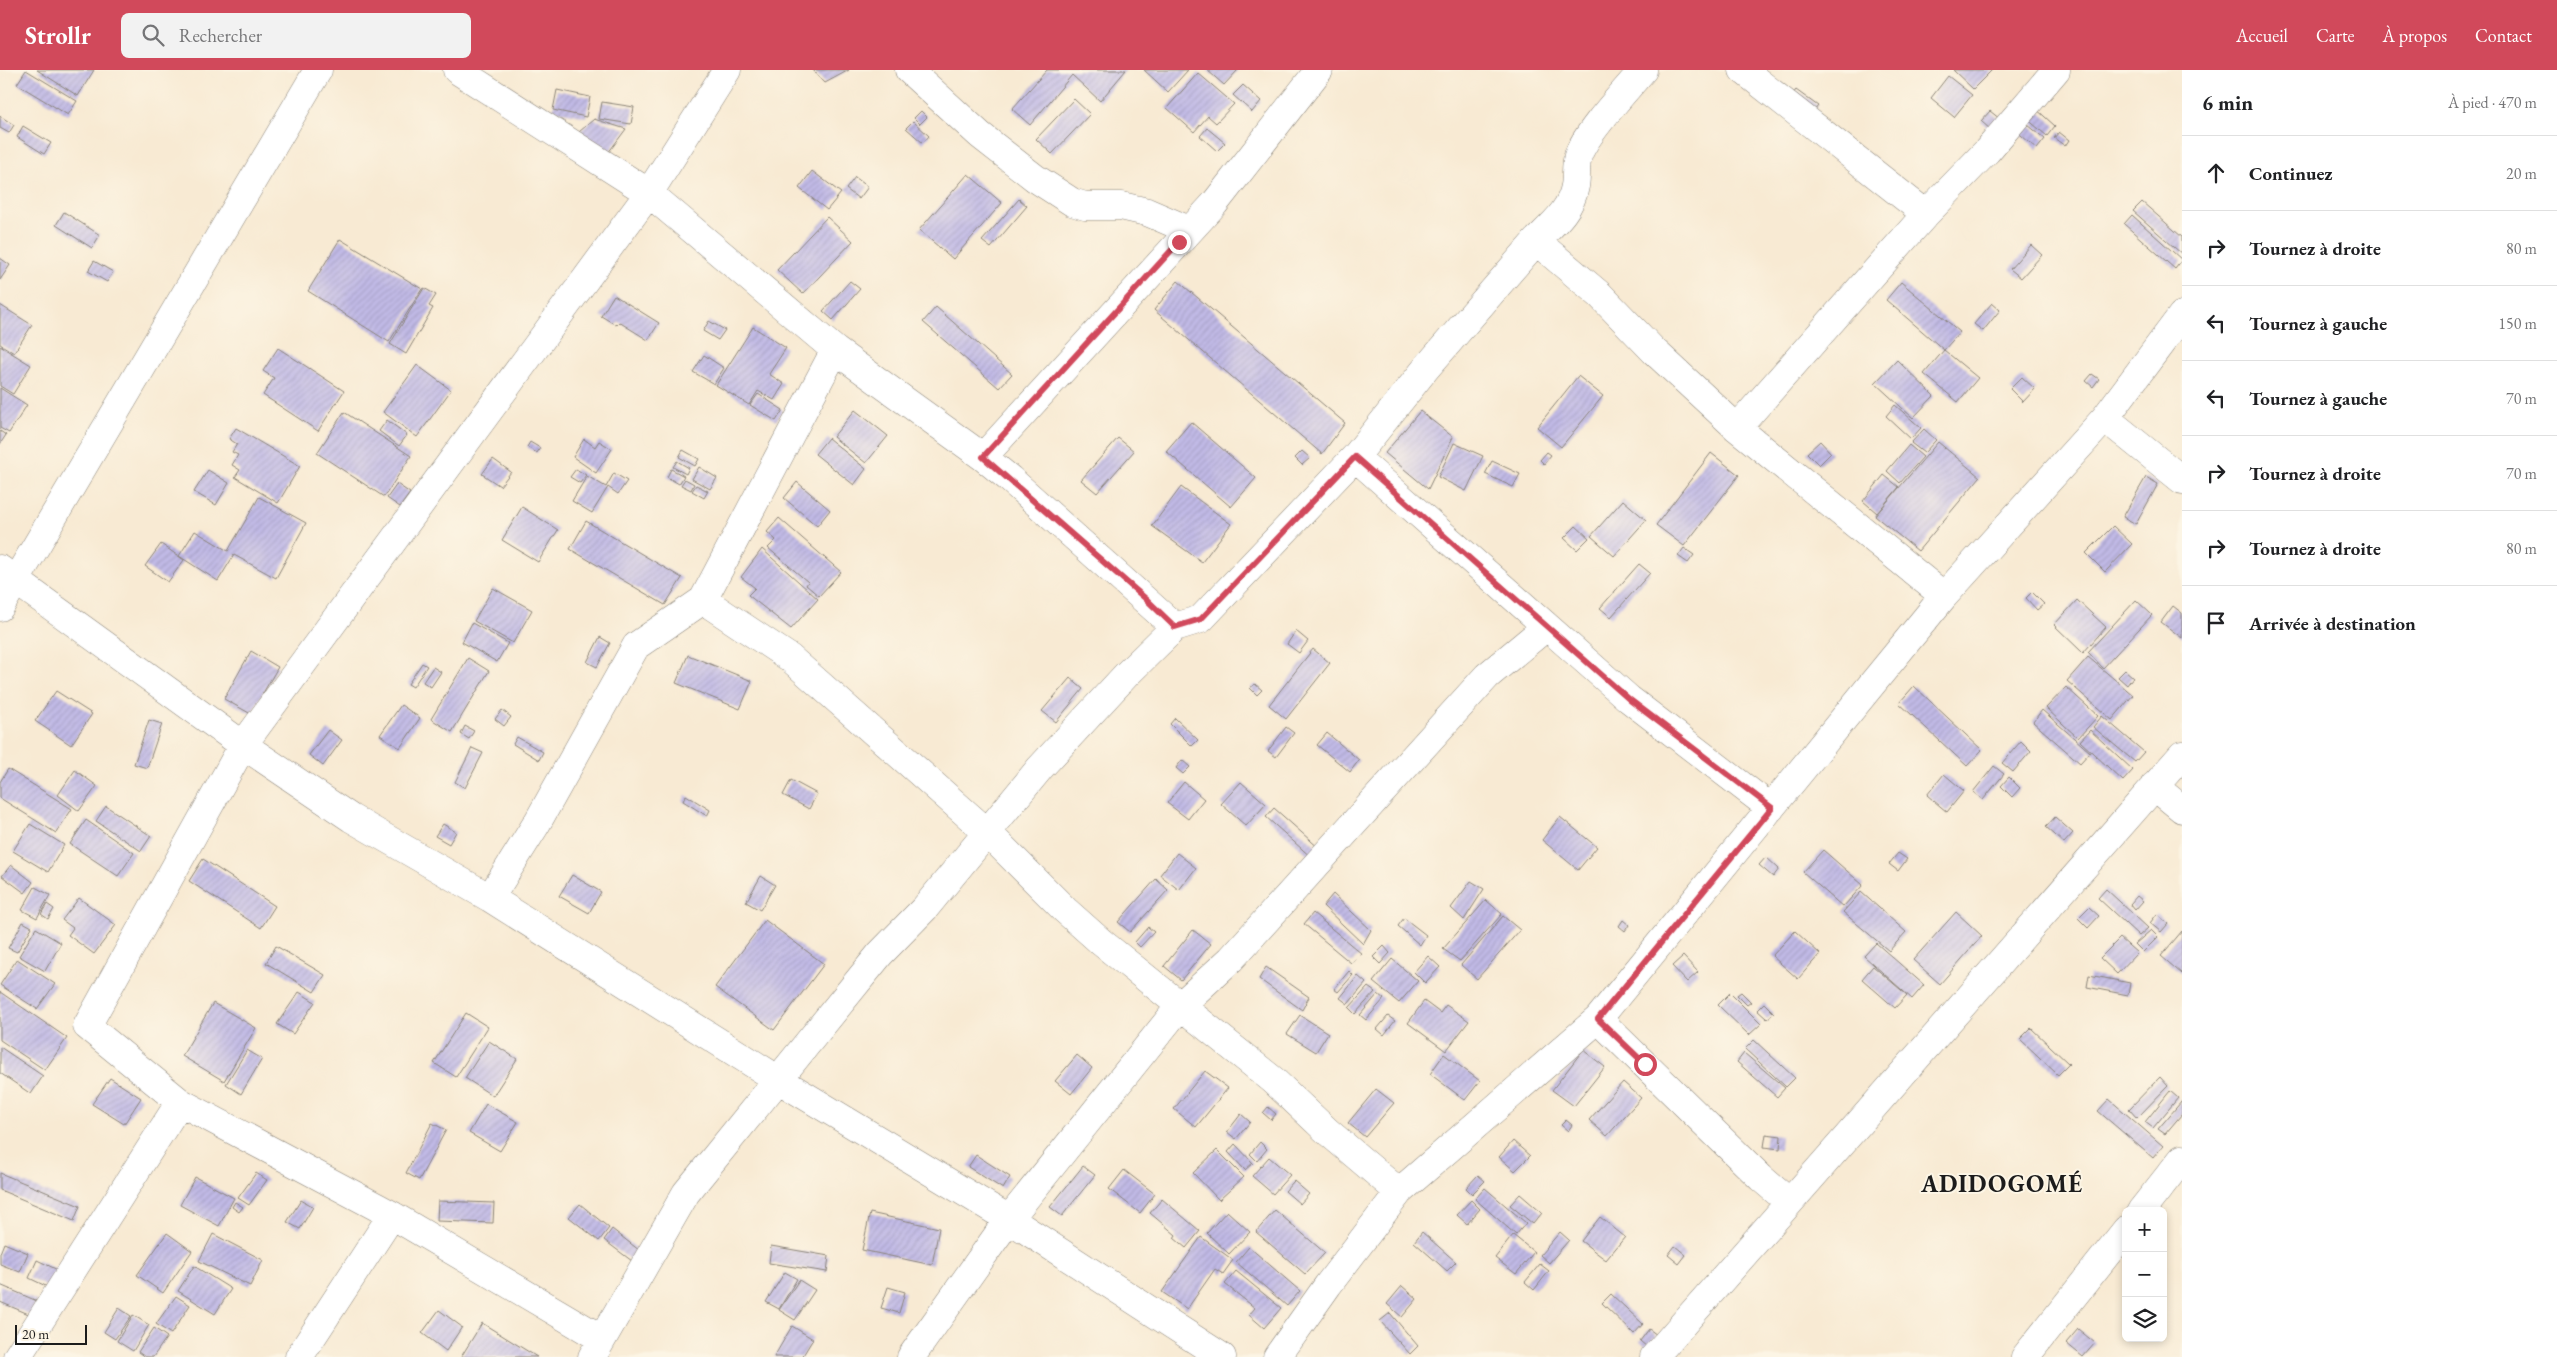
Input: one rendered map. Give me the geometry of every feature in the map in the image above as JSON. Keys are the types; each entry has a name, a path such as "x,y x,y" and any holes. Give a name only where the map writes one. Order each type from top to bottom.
{"street":[{"path":"0,606 8,574 318,70"},
{"path":"457,70 648,193 835,350 983,457 1152,603 1175,627"},
{"path":"727,70 648,193 243,745 87,1026 180,1102 392,1216 597,1348 686,1193 880,954 924,908 1040,768 1127,674 1175,627 1201,619 1355,457 1427,367 1536,241 1562,216 1572,199 1578,156 1586,142 1643,70"},
{"path":"909,70 980,135 1035,178 1072,202 1085,206 1121,206 1147,212 1189,230"},
{"path":"983,457 1215,203 1319,70"},
{"path":"1743,70 1926,214"},
{"path":"1737,428 1926,214 1987,151 2056,70"},
{"path":"1536,241 1612,306 1654,351 1737,428 1944,596"},
{"path":"1277,1357 1328,1285 1399,1192 1598,1019 1944,596 2105,418 2182,315"},
{"path":"490,898 537,823 636,646 704,600 835,350"},
{"path":"2105,418 2182,480"},
{"path":"1355,457 1630,700 1772,808"},
{"path":"8,574 243,745 351,818 490,898 779,1080 1009,1219 1222,1357"},
{"path":"704,600 790,658 988,833 1065,910 1117,956 1273,1080 1326,1131 1399,1192"},
{"path":"911,1357 1009,1219 1180,1005 1231,959 1487,676 1546,627"},
{"path":"1654,1357 1788,1201 2182,755"},
{"path":"2154,786 2182,809"},
{"path":"1598,1019 1761,1178 1788,1201"},
{"path":"16,1357 180,1102"},
{"path":"2145,1207 2177,1174"},
{"path":"300,1357 392,1216"},
{"path":"2025,1357 2122,1235"}],"building":[{"path":"26,70 77,101 68,115 17,84"},
{"path":"37,70 94,70 78,96"},
{"path":"813,70 849,70 825,83"},
{"path":"1047,70 1126,70 1100,101 1072,75 1030,125 1012,109"},
{"path":"1144,70 1188,70 1168,92"},
{"path":"1207,70 1238,70 1224,85"},
{"path":"1953,70 1992,70 1973,89"},
{"path":"1198,73 1234,104 1216,123 1208,116 1194,132 1167,108"},
{"path":"1948,76 1972,95 1954,117 1931,98"},
{"path":"1243,85 1261,101 1252,112 1233,95"},
{"path":"557,90 590,97 586,117 553,110"},
{"path":"1796,90 1818,106 1810,116 1788,100"},
{"path":"1074,99 1090,114 1052,154 1036,139"},
{"path":"602,102 634,107 631,124 599,119"},
{"path":"2034,107 2055,126 2047,136 2025,117"},
{"path":"921,111 927,117 920,124 914,118"},
{"path":"1990,111 2000,119 1991,130 1981,121"},
{"path":"0,116 14,125 9,133 0,128"},
{"path":"594,119 626,129 608,153 579,132"},
{"path":"2022,120 2045,139 2037,149 2014,129"},
{"path":"913,121 929,136 923,143 906,128"},
{"path":"23,126 51,143 44,154 17,137"},
{"path":"1207,128 1225,143 1217,151 1200,136"},
{"path":"2059,132 2069,140 2065,146 2054,138"},
{"path":"812,171 841,193 827,210 799,188"},
{"path":"968,174 1002,203 953,259 919,230"},
{"path":"855,177 868,187 859,199 846,189"},
{"path":"1019,199 1027,206 991,248 982,241"},
{"path":"2142,202 2182,237 2182,254 2133,211"},
{"path":"64,212 100,235 92,248 56,225"},
{"path":"2132,215 2182,260 2175,269 2124,224"},
{"path":"827,217 853,241 803,294 777,270"},
{"path":"340,239 422,289 389,342 308,291"},
{"path":"2031,245 2042,255 2021,278 2010,269"},
{"path":"0,258 10,265 0,280"},
{"path":"94,261 113,272 107,282 88,271"},
{"path":"850,281 860,289 833,320 823,311"},
{"path":"1178,281 1345,423 1322,454 1154,310"},
{"path":"1901,282 1960,332 1944,350 1886,300"},
{"path":"424,288 436,295 429,306 433,308 406,354 390,344"},
{"path":"614,295 659,323 648,340 619,322 616,325 601,316"},
{"path":"1992,303 2000,310 1983,331 1974,324"},
{"path":"0,305 32,325 14,353 0,344"},
{"path":"936,307 1012,374 999,388 923,322"},
{"path":"709,321 725,330 718,340 703,331"},
{"path":"753,327 786,348 769,374 784,384 774,400 758,391 749,405 716,385"},
{"path":"0,346 31,365 13,394 0,386"},
{"path":"278,348 344,391 318,431 263,395 274,378 263,371"},
{"path":"1944,350 1978,378 1958,402 1924,374"},
{"path":"704,355 724,368 714,384 693,372"},
{"path":"1897,360 1934,396 1913,418 1875,383"},
{"path":"417,365 451,390 417,437 383,412"},
{"path":"2092,374 2099,379 2093,387 2086,381"},
{"path":"1578,376 1603,396 1561,447 1537,427"},
{"path":"2022,377 2035,389 2023,402 2010,389"},
{"path":"0,388 27,405 9,433 0,428"},
{"path":"758,394 783,410 776,421 750,405"},
{"path":"1895,405 1921,428 1911,439 1886,416"},
{"path":"855,410 888,436 866,463 833,437"},
{"path":"1420,411 1453,437 1428,489 1385,453"},
{"path":"344,412 411,456 384,497 317,453"},
{"path":"387,420 407,435 399,446 379,431"},
{"path":"1191,422 1256,478 1231,507 1166,451"},
{"path":"236,428 300,466 278,503 235,477 240,470 232,465 238,455 232,452 237,444 229,439"},
{"path":"1924,429 1936,440 1924,453 1911,443"},
{"path":"0,431 6,435 0,444"},
{"path":"828,438 866,469 854,485 815,454"},
{"path":"1118,438 1134,451 1097,493 1081,480"},
{"path":"584,439 595,447 599,441 612,449 596,473 573,457"},
{"path":"1820,441 1831,453 1819,465 1807,453"},
{"path":"530,442 540,448 537,453 527,447"},
{"path":"1938,442 1980,477 1918,551 1875,516"},
{"path":"1454,443 1483,456 1466,491 1438,477"},
{"path":"1909,445 1923,457 1900,483 1887,471"},
{"path":"683,450 699,459 695,466 679,457"},
{"path":"1302,451 1310,458 1302,465 1295,458"},
{"path":"1547,452 1551,455 1544,464 1540,460"},
{"path":"1711,453 1739,475 1684,546 1656,525"},
{"path":"493,459 511,472 500,486 482,474"},
{"path":"677,461 689,468 686,474 673,467"},
{"path":"1492,461 1520,474 1513,487 1485,474"},
{"path":"699,467 717,478 710,489 692,479"},
{"path":"576,469 586,475 580,483 570,477"},
{"path":"671,469 684,476 679,484 667,477"},
{"path":"208,470 229,483 216,505 194,492"},
{"path":"614,473 627,481 618,494 608,487 592,513 572,501 587,476 606,487"},
{"path":"1884,475 1899,487 1877,513 1863,501"},
{"path":"2146,477 2158,484 2136,524 2123,517"},
{"path":"685,479 694,484 691,490 681,485"},
{"path":"797,482 830,510 817,526 784,498"},
{"path":"397,484 410,493 400,507 387,498"},
{"path":"696,485 708,491 704,498 692,491"},
{"path":"1181,487 1231,524 1202,562 1152,526"},
{"path":"259,497 306,523 276,578 234,555 218,581 179,556 195,531 228,551"},
{"path":"1623,500 1646,520 1614,556 1591,536"},
{"path":"522,507 558,530 538,562 502,540"},
{"path":"779,518 841,572 819,596 806,585 808,582 768,548 776,540 767,532"},
{"path":"586,521 682,578 665,605 570,549"},
{"path":"1576,526 1589,538 1577,550 1564,538"},
{"path":"2113,526 2132,544 2105,572 2086,553"},
{"path":"161,544 184,560 168,582 145,566"},
{"path":"1684,548 1694,555 1688,563 1678,556"},
{"path":"762,549 818,599 791,629 748,595 755,588 741,577"},
{"path":"1639,564 1650,573 1611,617 1600,608"},
{"path":"493,588 532,610 513,643 474,621"},
{"path":"2032,592 2044,604 2037,610 2026,598"},
{"path":"2077,600 2106,627 2083,653 2054,625"},
{"path":"2136,600 2152,615 2103,668 2088,652"},
{"path":"2173,606 2182,613 2182,638 2161,622"},
{"path":"472,623 508,643 497,662 462,642"},
{"path":"1296,631 1308,641 1299,653 1287,644"},
{"path":"600,637 610,643 597,667 587,662"},
{"path":"1313,649 1330,663 1286,719 1269,705"},
{"path":"251,651 278,667 251,714 224,699"},
{"path":"688,655 752,681 740,709 676,683"},
{"path":"2088,657 2133,695 2112,720 2067,681"},
{"path":"468,658 489,671 452,732 431,719"},
{"path":"422,663 427,666 413,687 408,684"},
{"path":"433,667 441,672 431,687 423,682"},
{"path":"2125,670 2133,677 2127,685 2118,677"},
{"path":"1070,678 1083,689 1056,722 1042,711"},
{"path":"1255,684 1262,690 1257,695 1250,688"},
{"path":"1914,686 1982,750 1967,766 1899,703"},
{"path":"2066,687 2098,716 2078,738 2046,708"},
{"path":"56,691 92,714 71,745 35,721"},
{"path":"401,705 420,718 400,748 380,735"},
{"path":"502,710 511,717 504,726 495,719"},
{"path":"2042,710 2090,752 2080,763 2033,722"},
{"path":"2102,716 2144,752 2135,762 2093,727"},
{"path":"1175,718 1198,740 1192,746 1170,724"},
{"path":"149,720 162,724 147,768 134,764"},
{"path":"465,726 474,731 469,739 461,734"},
{"path":"1286,727 1294,733 1276,757 1268,751"},
{"path":"328,730 342,740 323,766 309,755"},
{"path":"2090,730 2133,770 2123,781 2080,741"},
{"path":"1327,733 1359,760 1350,772 1317,745"},
{"path":"517,737 543,752 539,760 513,744"},
{"path":"2021,741 2031,751 2013,772 2002,763"},
{"path":"472,748 483,753 465,788 455,782"},
{"path":"1182,760 1190,767 1183,774 1176,768"},
{"path":"1994,766 2004,774 1983,800 1973,792"},
{"path":"8,769 72,809 56,833 0,798 0,782"},
{"path":"75,770 97,786 79,811 58,795"},
{"path":"1944,774 1964,791 1947,812 1927,795"},
{"path":"2009,777 2020,788 2012,797 2001,786"},
{"path":"791,780 817,794 809,809 783,795"},
{"path":"1184,782 1204,799 1188,819 1167,803"},
{"path":"1241,782 1266,804 1246,826 1221,804"},
{"path":"686,795 710,810 707,816 683,801"},
{"path":"106,806 151,836 141,851 96,821"},
{"path":"1274,808 1320,849 1312,858 1266,817"},
{"path":"1560,817 1597,847 1578,870 1542,840"},
{"path":"2055,817 2073,833 2064,843 2046,827"},
{"path":"86,820 134,853 118,876 70,844"},
{"path":"30,824 64,845 48,872 13,851"},
{"path":"443,824 456,832 449,844 435,836"},
{"path":"1823,850 1863,885 1843,907 1803,872"},
{"path":"1177,853 1196,868 1179,890 1160,875"},
{"path":"1898,853 1907,859 1898,871 1889,864"},
{"path":"1766,857 1779,869 1773,877 1759,865"},
{"path":"203,859 275,906 261,928 189,881"},
{"path":"11,865 33,882 25,893 2,876"},
{"path":"572,875 601,892 589,913 559,896"},
{"path":"761,876 775,885 760,910 746,902"},
{"path":"1156,879 1168,890 1130,932 1118,922"},
{"path":"1471,881 1484,889 1464,920 1451,908"},
{"path":"35,887 50,895 37,918 22,910"},
{"path":"2106,889 2148,928 2139,936 2098,898"},
{"path":"1861,892 1906,932 1889,951 1843,912"},
{"path":"1333,894 1371,930 1363,944 1323,906"},
{"path":"2137,896 2143,901 2135,910 2130,904"},
{"path":"79,898 116,925 94,954 68,935 73,928 62,920"},
{"path":"1486,900 1502,914 1460,961 1443,949"},
{"path":"47,904 54,909 48,919 41,914"},
{"path":"2089,907 2099,916 2088,928 2078,918"},
{"path":"1956,912 1982,936 1940,984 1913,960"},
{"path":"1313,913 1362,954 1351,963 1304,924"},
{"path":"2157,914 2168,924 2161,932 2150,923"},
{"path":"1503,916 1520,930 1477,979 1461,965"},
{"path":"1404,918 1426,935 1420,945 1398,926"},
{"path":"765,920 824,964 774,1030 715,987"},
{"path":"1623,920 1629,925 1625,931 1619,926"},
{"path":"23,922 32,927 17,952 8,948"},
{"path":"1148,927 1154,932 1140,947 1135,942"},
{"path":"36,928 61,943 45,971 19,956"},
{"path":"1193,930 1211,944 1181,980 1164,966"},
{"path":"2151,930 2158,937 2143,952 2135,944"},
{"path":"1795,931 1820,954 1798,979 1772,956"},
{"path":"2182,931 2182,974 2161,956"},
{"path":"2120,938 2137,953 2117,974 2100,958"},
{"path":"1876,943 1924,985 1912,999 1864,956"},
{"path":"276,946 325,975 314,992 266,963"},
{"path":"1384,946 1390,953 1380,964 1373,957"},
{"path":"1428,956 1440,967 1425,983 1414,972"},
{"path":"1683,956 1698,972 1687,982 1672,966"},
{"path":"17,959 55,984 37,1009 0,985"},
{"path":"1392,959 1418,981 1399,1003 1373,982"},
{"path":"1873,966 1907,995 1895,1008 1862,979"},
{"path":"1266,967 1309,997 1302,1010 1259,979"},
{"path":"1349,971 1353,975 1338,992 1334,989"},
{"path":"2089,975 2130,983 2128,995 2087,987"},
{"path":"1358,976 1366,983 1348,1004 1340,998"},
{"path":"1368,987 1375,992 1355,1014 1349,1008"},
{"path":"0,992 67,1038 45,1070 0,1040"},
{"path":"299,992 315,1002 293,1034 277,1024"},
{"path":"1741,992 1751,1002 1747,1005 1737,995"},
{"path":"1730,993 1761,1024 1749,1035 1718,1005"},
{"path":"1378,994 1384,999 1366,1020 1360,1015"},
{"path":"1424,1001 1440,1013 1446,1005 1469,1021 1446,1051 1408,1023"},
{"path":"213,1003 256,1028 224,1081 182,1056"},
{"path":"1764,1003 1774,1013 1767,1019 1757,1010"},
{"path":"466,1013 488,1027 456,1077 434,1063"},
{"path":"1300,1015 1328,1033 1316,1052 1287,1034"},
{"path":"1388,1016 1395,1021 1384,1035 1377,1029"},
{"path":"2031,1028 2069,1064 2058,1075 2020,1039"},
{"path":"1754,1040 1795,1078 1786,1087 1745,1049"},
{"path":"489,1041 517,1059 493,1096 465,1078"},
{"path":"0,1047 43,1076 31,1094 0,1073"},
{"path":"247,1050 262,1059 241,1094 226,1084"},
{"path":"1583,1050 1605,1067 1574,1106 1552,1090"},
{"path":"1744,1053 1785,1088 1777,1097 1737,1062"},
{"path":"1444,1054 1480,1081 1465,1100 1430,1074"},
{"path":"1077,1055 1092,1068 1071,1094 1055,1081"},
{"path":"1205,1071 1228,1088 1196,1127 1174,1109"},
{"path":"2160,1077 2168,1086 2137,1118 2129,1109"},
{"path":"110,1078 141,1098 124,1124 92,1104"},
{"path":"1623,1082 1641,1098 1607,1136 1589,1120"},
{"path":"1376,1089 1394,1103 1365,1137 1348,1123"},
{"path":"2170,1091 2178,1098 2153,1128 2145,1122"},
{"path":"2109,1099 2163,1146 2153,1158 2098,1111"},
{"path":"2182,1101 2182,1114 2165,1134 2158,1129"},
{"path":"486,1104 518,1122 500,1151 469,1133"},
{"path":"1268,1107 1276,1114 1271,1120 1263,1113"},
{"path":"1241,1114 1250,1122 1236,1139 1227,1132"},
{"path":"1566,1120 1572,1125 1568,1131 1561,1125"},
{"path":"432,1123 446,1130 419,1180 406,1173"},
{"path":"1766,1134 1781,1136 1780,1149 1764,1147"},
{"path":"1513,1141 1530,1156 1515,1171 1499,1157"},
{"path":"1260,1142 1267,1149 1257,1161 1250,1154"},
{"path":"1235,1144 1253,1163 1245,1170 1228,1152"},
{"path":"1217,1150 1244,1177 1219,1200 1193,1173"},
{"path":"976,1155 1010,1177 1003,1189 968,1167"},
{"path":"1269,1157 1290,1175 1273,1194 1252,1176"},
{"path":"1083,1166 1095,1175 1062,1216 1050,1207"},
{"path":"1124,1170 1155,1194 1140,1213 1109,1189"},
{"path":"0,1173 80,1206 74,1221 0,1190"},
{"path":"256,1173 267,1180 249,1205 238,1198"},
{"path":"1478,1175 1485,1181 1472,1194 1466,1188"},
{"path":"195,1177 234,1198 219,1226 180,1205"},
{"path":"1294,1181 1309,1194 1300,1204 1285,1191"},
{"path":"1485,1188 1526,1223 1516,1235 1475,1199"},
{"path":"1520,1194 1542,1213 1533,1224 1510,1205"},
{"path":"1162,1199 1200,1231 1186,1248 1174,1238 1176,1235 1150,1213"},
{"path":"301,1200 313,1207 300,1229 287,1222"},
{"path":"1471,1200 1480,1209 1467,1224 1457,1215"},
{"path":"438,1201 494,1203 493,1223 437,1221"},
{"path":"235,1202 243,1207 239,1212 232,1207"},
{"path":"580,1204 609,1228 599,1241 569,1217"},
{"path":"1275,1210 1325,1253 1305,1274 1256,1232"},
{"path":"1227,1211 1250,1232 1229,1254 1207,1233"},
{"path":"870,1213 939,1228 932,1265 862,1250"},
{"path":"1600,1217 1625,1237 1606,1260 1581,1241"},
{"path":"612,1229 644,1254 636,1264 604,1240"},
{"path":"1422,1232 1456,1262 1447,1271 1414,1242"},
{"path":"1560,1232 1569,1240 1549,1263 1540,1255"},
{"path":"167,1233 192,1251 163,1293 137,1275"},
{"path":"213,1234 263,1260 250,1286 199,1261"},
{"path":"1513,1235 1534,1252 1516,1274 1495,1258"},
{"path":"1201,1237 1233,1260 1223,1274 1215,1269 1187,1309 1162,1292"},
{"path":"4,1243 28,1253 20,1272 0,1264 0,1253"},
{"path":"771,1246 829,1256 827,1272 769,1263"},
{"path":"1675,1246 1686,1255 1679,1264 1668,1255"},
{"path":"1249,1247 1300,1291 1287,1306 1236,1262"},
{"path":"37,1260 60,1271 52,1289 29,1278"},
{"path":"1540,1264 1549,1271 1534,1290 1525,1282"},
{"path":"194,1266 231,1289 215,1314 178,1291"},
{"path":"1236,1271 1281,1308 1264,1328 1249,1315 1255,1308 1225,1284"},
{"path":"785,1272 797,1279 779,1309 766,1302"},
{"path":"799,1280 815,1290 795,1320 779,1310"},
{"path":"0,1285 37,1301 31,1315 0,1302"},
{"path":"1402,1286 1417,1299 1402,1317 1387,1304"},
{"path":"888,1287 905,1292 899,1313 881,1308"},
{"path":"1611,1294 1643,1324 1634,1334 1602,1303"},
{"path":"176,1296 190,1305 171,1334 156,1324"},
{"path":"119,1308 131,1316 115,1339 104,1332"},
{"path":"439,1310 462,1327 446,1351 422,1333"},
{"path":"1390,1313 1418,1346 1410,1354 1380,1321"},
{"path":"133,1315 149,1325 133,1351 117,1341"},
{"path":"482,1323 537,1357 461,1357"},
{"path":"792,1326 813,1339 802,1357 774,1357"},
{"path":"154,1328 167,1337 153,1357 145,1357 138,1352"},
{"path":"1649,1329 1657,1335 1647,1347 1640,1341"},
{"path":"2078,1329 2095,1343 2083,1357 2066,1343"}],"district":[{"name":"ADIDOGOMÉ","path":"2002,1184"}],"route":[{"path":"1179,242 983,457 1146,599 1175,627 1201,619 1355,457 1630,700 1772,808 1598,1019 1645,1064"}]}
